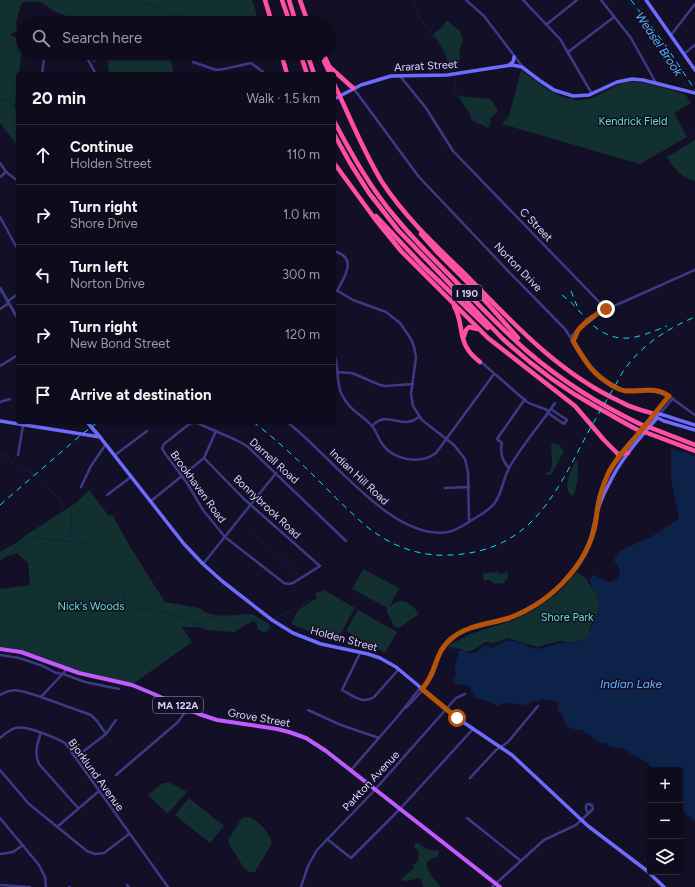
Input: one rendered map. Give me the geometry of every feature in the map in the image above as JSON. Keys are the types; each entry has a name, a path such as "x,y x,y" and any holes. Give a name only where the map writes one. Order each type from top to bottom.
{"highway":[{"path":"265,0 271,16"},
{"path":"268,0 271,16"},
{"path":"282,0 288,16"},
{"path":"289,0 294,16"},
{"path":"300,0 306,16"},
{"path":"283,60 287,72"},
{"path":"302,60 306,72"},
{"path":"309,60 313,72"},
{"path":"325,60 329,72"},
{"path":"326,60 329,66 336,72"},
{"path":"336,72 353,88"},
{"path":"336,88 368,157 385,185 403,210 425,240 479,294 526,347 528,352"},
{"name":"I 190","path":"336,125 361,170 395,218 528,352 560,377 590,397 640,424 695,445"},
{"name":"I 190","path":"336,138 361,180 398,230 519,354 564,386 608,414 636,429 695,451"},
{"path":"336,166 397,246 480,330 504,352 574,406 607,444 619,455 628,453"},
{"path":"344,178 378,219 422,265 494,334 502,338"},
{"path":"403,210 427,237 518,328 549,356 569,371 610,397 623,404 657,416"},
{"path":"450,300 459,316 464,341 468,350 480,362"},
{"path":"464,341 464,333 468,328 473,327 480,330"}],"main road":[{"path":"647,1 695,70"},
{"path":"509,65 513,62 514,56"},
{"name":"Ararat Street","path":"336,98 353,88 379,79 400,76 447,75 509,65 522,67"},
{"path":"522,67 539,80 559,92 577,96 592,94 617,82 628,79 639,79 694,92"},
{"path":"657,416 695,425"},
{"path":"657,416 695,430"},
{"path":"597,512 611,480 628,453 657,416"},
{"path":"422,689 432,676 440,650 452,638 463,631 509,618 520,613 544,600 560,586 583,557 590,540 603,485 610,469 619,455 657,416"},
{"path":"0,421 16,424"},
{"path":"17,424 100,437"},
{"name":"Holden Street","path":"89,424 115,455 184,544 222,581 287,630 321,644 360,652 380,658 399,669 446,710 522,763 581,820 602,838 646,870 664,887"},
{"path":"85,435 90,433 92,428"},
{"name":"Grove Street","path":"0,649 21,652 67,669 132,686 217,720 277,729 294,734 322,747 500,887"}],"street":[{"path":"466,0 484,16 522,67"},
{"path":"523,0 555,32 592,94"},
{"path":"547,24 577,0"},
{"path":"601,0 631,38 656,83"},
{"path":"671,35 695,4"},
{"path":"568,52 614,17"},
{"path":"684,54 695,45"},
{"path":"42,72 44,60"},
{"path":"88,60 95,72"},
{"path":"192,62 216,70 250,63 254,64 264,72"},
{"name":"C Street","path":"400,76 426,108 454,152 606,309"},
{"name":"Norton Drive","path":"353,88 422,180 562,326 590,368 598,376 604,381 623,390 652,389 661,391 673,398 695,415"},
{"path":"0,163 6,172 16,180"},
{"path":"0,176 6,172"},
{"path":"0,217 16,246"},
{"path":"336,252 343,255 348,264 347,271 336,288"},
{"path":"570,337 590,319 606,309 695,270"},
{"path":"0,288 16,316"},
{"path":"336,291 353,300 386,312 397,320 411,339 416,353 412,402 419,417 458,448 465,459 468,467 469,522"},
{"path":"0,309 16,296"},
{"path":"573,341 577,335 577,332"},
{"path":"0,366 16,357"},
{"path":"480,362 525,400 531,404 541,407 549,411 567,420 564,424 549,411"},
{"path":"336,372 352,373 380,385 392,386 413,384"},
{"path":"336,376 339,388 347,403 372,426 386,449 405,459 432,456 437,452 494,374"},
{"path":"657,416 669,396"},
{"path":"657,416 673,398"},
{"path":"0,402 10,399"},
{"path":"509,468 504,462 502,456 502,443 497,439 525,400"},
{"name":"Indian Hill Road","path":"289,424 375,504 398,520 416,528 439,532 454,530 487,510 496,502 509,468 555,403"},
{"path":"372,426 375,422 381,420 388,419 407,423 414,421 419,417"},
{"name":"Darnell Road","path":"178,432 188,424"},
{"name":"Darnell Road","path":"197,424 216,431 245,445 276,472 346,540"},
{"path":"18,455 23,425"},
{"path":"115,455 147,431"},
{"path":"150,501 204,458 216,431"},
{"name":"Brookhaven Road","path":"178,432 164,444 162,448 164,453 192,489 203,510 225,537 285,584 293,583 320,566"},
{"path":"81,486 91,466 106,444"},
{"name":"Bonnybrook Road","path":"204,458 250,505 320,566"},
{"path":"203,564 276,472"},
{"path":"107,494 131,477"},
{"path":"445,488 469,487"},
{"path":"360,652 342,690 363,700 374,697 399,669"},
{"path":"0,655 19,658 43,666 56,673 85,682 119,689"},
{"path":"41,697 67,669"},
{"path":"351,770 422,689"},
{"path":"0,695 7,691 16,690 41,697 91,715 106,734"},
{"name":"Parkton Avenue","path":"301,887 317,850 376,790 456,698 465,694"},
{"path":"470,778 496,750 508,742 538,706"},
{"path":"116,775 178,722 187,709"},
{"path":"308,710 340,725 379,738"},
{"path":"76,757 106,734 116,720"},
{"name":"Bjorklund Avenue","path":"0,738 11,730 25,728 65,743 168,887"},
{"path":"327,839 351,858 400,809 472,729"},
{"path":"41,733 36,750 39,764 78,808"},
{"path":"0,770 29,804 87,851 95,854 105,853 129,834"},
{"path":"57,827 99,790"},
{"path":"492,887 544,840 574,826 588,813"},
{"path":"0,818 40,865 44,872 46,887"},
{"path":"467,818 521,861"},
{"path":"0,854 9,853 23,845"},
{"path":"0,885 30,887"}],"green space":[{"path":"0,0 252,0 257,16 67,16 56,12 40,2 22,2 18,16 16,16 16,31 10,35 16,37 16,60 21,60 19,72 16,72 16,143 0,123"},
{"path":"447,20 460,31 463,40 459,53 460,57 458,64 454,67 449,64 442,47 433,34 442,27"},
{"path":"93,60 99,60 93,63 91,61"},
{"path":"106,60 171,60 174,72 109,72"},
{"name":"Kendrick Field","path":"521,70 546,88 574,100 585,100 595,97 615,86 628,82 641,82 685,94 691,103 674,113 687,137 640,164 502,124 509,116"},
{"path":"458,96 491,99 498,110 497,113 489,119 491,122 489,128 471,120 469,112"},
{"path":"695,140 695,181 678,172 667,157"},
{"path":"552,443 562,448 564,451 552,474 548,475 544,474 550,471 551,468"},
{"path":"576,460 578,477 575,491 572,496 567,488 567,483"},
{"name":"Nick's Woods","path":"89,490 109,516 112,514 129,545 165,602 200,608 205,612 217,615 252,614 268,623 270,628 268,631 262,632 258,629 256,622 252,621 234,632 206,630 199,627 185,627 181,625 192,642 133,684 80,671 22,650 0,647 0,589 30,585 28,563 17,553 7,556 0,561 0,552 76,503"},
{"path":"363,569 399,588 389,608 396,602 404,601 413,607 419,614 399,628 394,626 386,610 388,608 352,589"},
{"path":"498,572 499,574 508,572 508,579 505,580 504,583 495,584 491,582 491,580 484,581 483,573"},
{"name":"Shore Park","path":"577,572 587,579 599,599 598,611 590,627 587,639 572,643 560,641 538,647 507,638 494,643 486,642 469,652 457,648 446,647 470,634 511,621 531,612 557,594"},
{"path":"324,590 355,608 338,638 331,640 291,624 300,609 317,598 315,593"},
{"path":"358,610 397,632 385,653 346,631"},
{"path":"163,783 170,783 187,792 167,813 148,795"},
{"path":"189,798 224,826 210,843 175,815"},
{"path":"247,817 259,823 269,835 272,843 255,872 249,872 244,868 228,840 242,818"},
{"path":"415,843 418,843 431,850 439,850 438,858 434,857 428,861 427,868 441,887 423,887 419,878 407,881 400,880 414,868 413,865 418,861 419,853 414,846"}],"water":[{"name":"Indian Lake","path":"671,448 695,456 695,821 683,810 683,767 651,767 647,762 632,755 626,749 611,747 605,743 601,743 582,730 568,727 564,721 563,715 559,712 557,707 558,704 555,701 542,699 539,701 534,701 528,705 504,703 498,706 475,698 469,686 457,684 453,679 456,675 456,660 459,651 462,650 471,654 487,645 491,648 506,640 523,643 529,647 538,649 566,642 580,642 587,638 599,606 598,599 590,582 590,578 593,575 608,582 614,581 620,572 614,560 621,550 651,537 679,518 671,479"}],"waterway":[{"path":"138,0 162,9 170,16"},
{"path":"202,16 206,12 229,0"},
{"path":"413,0 420,19 446,53 455,69"},
{"name":"Weasel Brook","path":"628,0 653,32 676,66 688,88"},
{"path":"170,16 177,13 186,16"},
{"path":"456,78 454,89 471,116 483,120 491,125"},
{"path":"0,101 7,100 16,110"},
{"path":"0,123 16,143"},
{"name":"Weasel Brook","path":"689,139 695,132"},
{"path":"0,453 8,457 12,463 40,477"},
{"path":"41,479 43,486 61,499 62,506 69,509 71,516 71,531 77,542"},
{"path":"252,532 299,575"},
{"path":"0,560 6,557 30,537 86,543 101,551 102,561 114,575 119,584 123,587 126,601 134,608 169,613 202,625 212,617 233,623 240,623 244,618 255,619 262,627 267,629 270,628 269,623"},
{"path":"274,619 312,599"},
{"path":"447,647 459,653"}],"railway":[{"path":"631,0 666,46 695,90"},
{"path":"571,291 577,306"},
{"path":"562,295 598,329 608,335 618,338 636,337 667,326"},
{"path":"255,424 286,450 360,521 383,538 401,547 421,553 451,555 477,551 499,544 518,533 534,519 548,503 560,484 592,424 629,363 654,339 695,317"},
{"path":"0,505 95,424"}],"route":[{"path":"457,718 422,689 432,676 440,650 444,644 458,633 509,618 531,608 544,600 568,578 580,562 588,546 594,529 600,495 610,469 669,396 655,390 620,390 604,381 590,368 573,341 577,335 577,332 590,319 606,309"}]}
